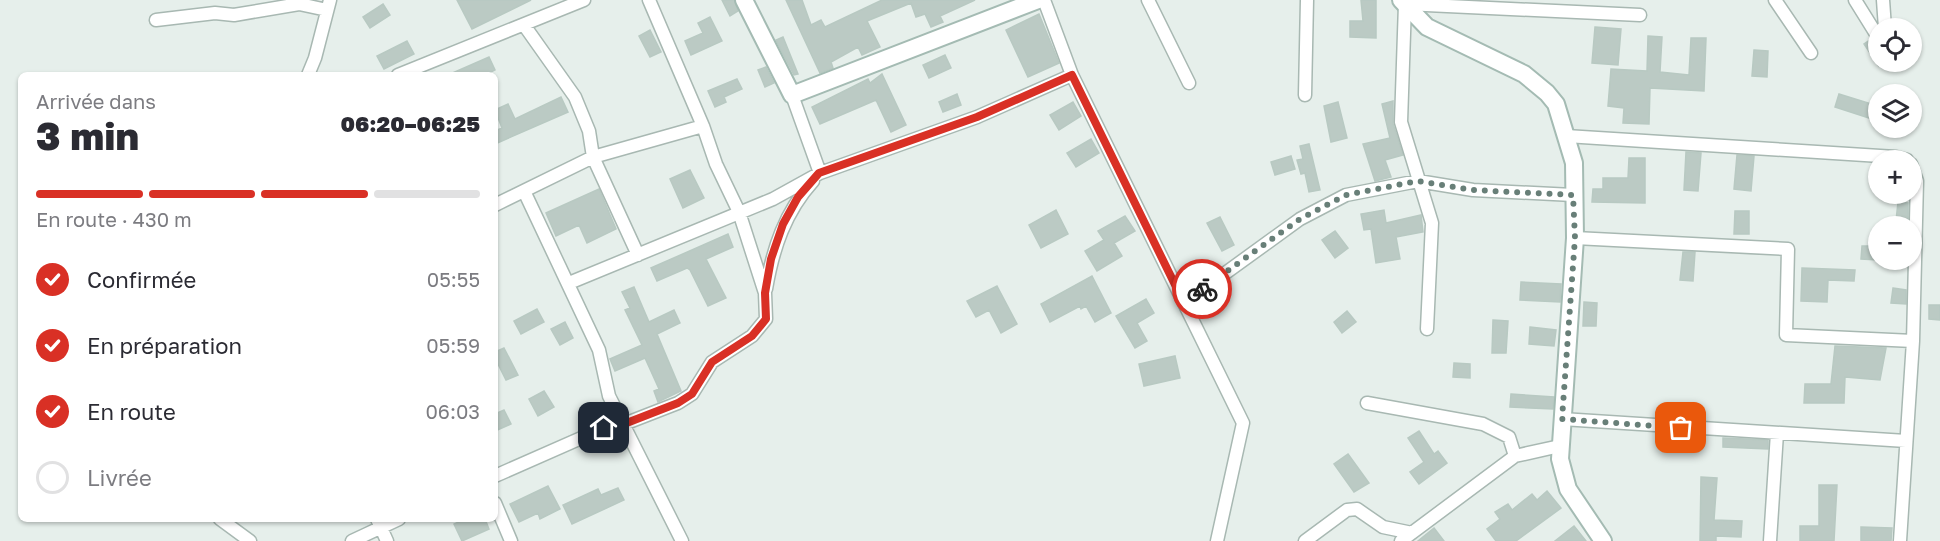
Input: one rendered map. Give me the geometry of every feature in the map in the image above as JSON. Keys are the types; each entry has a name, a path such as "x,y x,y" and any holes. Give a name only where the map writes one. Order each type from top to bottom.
{"street":[{"path":"406,72 584,0"},
{"path":"649,0 703,126 716,164 739,212 765,293"},
{"path":"744,0 792,95 819,173"},
{"path":"792,95 1038,0"},
{"path":"1044,0 1072,75 1243,423 1217,541"},
{"path":"1148,0 1189,83"},
{"path":"1305,95 1307,0"},
{"path":"1775,0 1811,53"},
{"path":"1855,0 1868,21"},
{"path":"1883,0 1884,18"},
{"path":"1403,2 1640,15"},
{"path":"1403,2 1427,27 1524,74 1556,104 1574,163 1575,238 1560,446 1563,477 1568,489 1603,541"},
{"path":"1403,2 1401,122 1432,223 1427,329"},
{"path":"156,20 215,13 234,15 299,4 329,5 309,72"},
{"path":"524,25 575,97 589,131 593,157 638,255"},
{"path":"569,283 773,199 819,173 977,117 1072,75"},
{"path":"498,203 593,157 703,126"},
{"path":"1566,136 1868,155"},
{"path":"498,475 604,428 624,424 678,403 692,394 712,362 752,336 766,319 765,293 771,259 783,224 798,197 819,173"},
{"path":"1184,303 1300,219 1346,195 1418,181 1473,190 1573,195"},
{"path":"524,191 569,283 598,350 609,396 682,541"},
{"path":"1900,541 1912,341 1916,204"},
{"path":"1575,238 1788,249 1786,335 1912,341"},
{"path":"1367,403 1483,424 1509,437 1515,456"},
{"path":"1562,419 1906,441"},
{"path":"1770,541 1777,433"},
{"path":"1305,541 1347,510 1357,509 1383,527 1406,537 1515,456 1560,446"},
{"path":"498,510 511,541"},
{"path":"224,522 250,541"},
{"path":"352,541 379,523 387,541"}],"building":[{"path":"457,0 531,0 472,29"},
{"path":"722,0 734,0 738,11 730,16"},
{"path":"786,0 802,0 811,25 821,20 825,27 882,0 975,0 940,16 943,22 931,27 925,14 916,17 911,3 867,21 880,47 862,55 858,47 831,62 833,68 820,73"},
{"path":"1361,0 1376,0 1376,38 1350,37 1350,21 1363,21"},
{"path":"383,4 390,15 370,28 363,17"},
{"path":"1039,14 1059,63 1028,77 1006,30"},
{"path":"710,17 722,41 691,55 685,41 703,33 698,23"},
{"path":"1595,27 1621,29 1618,65 1592,63"},
{"path":"650,30 661,52 650,57 639,36"},
{"path":"1648,36 1662,37 1660,72 1689,75 1691,38 1706,38 1704,91 1650,88 1649,124 1623,123 1624,108 1608,106 1611,69 1647,71"},
{"path":"783,37 798,74 794,75 776,40"},
{"path":"407,41 414,54 384,69 377,56"},
{"path":"1754,50 1768,51 1767,77 1752,76"},
{"path":"945,55 951,68 929,78 923,65"},
{"path":"489,57 495,70 491,72 455,72"},
{"path":"766,67 774,83 765,87 758,70"},
{"path":"882,74 906,125 891,132 876,100 820,124 812,107 868,79 870,83"},
{"path":"737,79 742,89 724,97 726,102 715,107 708,91"},
{"path":"957,94 961,105 943,112 939,102"},
{"path":"1839,94 1868,103 1868,118 1835,107"},
{"path":"561,97 568,112 498,143 498,130 502,128 498,118 498,109 508,104 515,119"},
{"path":"1393,101 1393,124 1403,155 1385,160 1391,177 1375,181 1363,144 1390,138 1382,104"},
{"path":"1073,102 1081,116 1059,130 1050,115"},
{"path":"1338,102 1347,138 1331,142 1324,106"},
{"path":"1091,139 1099,153 1076,167 1067,153"},
{"path":"1309,144 1320,190 1309,192 1305,173 1301,174 1297,160 1303,159 1300,146"},
{"path":"1686,152 1701,153 1698,191 1684,190"},
{"path":"1737,155 1754,156 1751,191 1734,189"},
{"path":"1291,156 1295,169 1275,175 1271,162"},
{"path":"1629,158 1645,158 1645,203 1592,202 1593,189 1603,189 1603,178 1628,178"},
{"path":"690,170 704,198 683,208 670,179"},
{"path":"599,189 616,229 587,243 579,225 556,236 546,213"},
{"path":"1898,204 1908,204 1908,216 1897,216"},
{"path":"1056,210 1068,234 1041,248 1029,225"},
{"path":"1384,210 1386,223 1421,215 1423,232 1396,237 1400,259 1376,263 1371,229 1364,230 1361,214"},
{"path":"1735,211 1749,211 1749,234 1734,234"},
{"path":"1125,216 1135,231 1114,243 1122,256 1097,271 1085,251 1104,240 1098,231"},
{"path":"1220,217 1234,245 1222,251 1207,223"},
{"path":"1335,231 1348,248 1335,258 1322,240"},
{"path":"728,234 733,247 706,259 726,298 708,306 687,268 657,281 651,268"},
{"path":"1862,246 1868,246 1868,259 1861,259"},
{"path":"1683,252 1695,252 1693,281 1680,280"},
{"path":"1802,268 1855,270 1854,281 1828,280 1827,302 1801,301"},
{"path":"1092,276 1111,313 1095,322 1086,306 1081,309 1080,306 1050,322 1041,304"},
{"path":"1521,282 1561,284 1560,302 1520,300"},
{"path":"997,286 1017,324 1001,333 989,310 976,317 967,301"},
{"path":"634,287 649,322 674,310 680,323 657,334 681,391 658,402 654,391 659,389 645,358 615,371 610,359 642,345 625,310 630,308 622,292"},
{"path":"1893,288 1906,290 1906,304 1891,303"},
{"path":"1146,299 1154,313 1137,323 1147,341 1135,348 1116,316"},
{"path":"1584,302 1597,303 1596,326 1583,326"},
{"path":"1929,305 1940,305 1940,320 1929,319"},
{"path":"537,309 544,322 521,334 514,321"},
{"path":"1347,311 1356,322 1342,333 1334,322"},
{"path":"1493,320 1508,321 1506,353 1492,353"},
{"path":"565,322 573,338 560,345 551,329"},
{"path":"1530,327 1556,330 1554,346 1529,344"},
{"path":"1835,346 1886,348 1880,380 1845,377 1844,403 1804,403 1805,384 1831,384"},
{"path":"504,348 518,375 506,380 498,364 498,351"},
{"path":"1175,356 1180,378 1144,386 1139,364"},
{"path":"1454,363 1470,364 1470,378 1453,377"},
{"path":"544,391 554,407 538,416 529,399"},
{"path":"1511,394 1554,397 1553,409 1510,407"},
{"path":"504,410 511,424 498,430 498,413"},
{"path":"1419,431 1434,454 1438,451 1447,463 1419,484 1410,472 1424,462 1408,438"},
{"path":"1723,438 1768,440 1768,449 1723,447"},
{"path":"1348,454 1369,483 1354,492 1334,464"},
{"path":"1701,477 1717,478 1714,520 1742,521 1741,537 1716,536 1716,541 1700,541"},
{"path":"1819,485 1837,485 1834,541 1800,541 1800,526 1819,526"},
{"path":"548,486 560,509 540,519 538,513 519,522 510,504"},
{"path":"618,488 624,500 572,524 563,505 598,489 601,495"},
{"path":"1547,491 1561,508 1516,541 1496,541 1487,529 1500,519 1495,512 1508,504 1512,510 1532,494 1537,500"},
{"path":"486,522 489,529 462,541 454,524"},
{"path":"1574,526 1586,541 1555,541"},
{"path":"1861,527 1892,528 1891,541 1861,541"},
{"path":"1434,528 1444,541 1418,541"}],"way so far":[{"path":"1202,289 1300,219 1346,195 1418,181 1473,190 1573,195 1575,238 1562,419 1681,428"}],"route":[{"path":"604,428 624,424 678,403 692,394 712,362 752,336 766,319 765,293 771,259 783,224 798,197 819,173 977,117 1072,75 1184,303 1202,289"}]}
